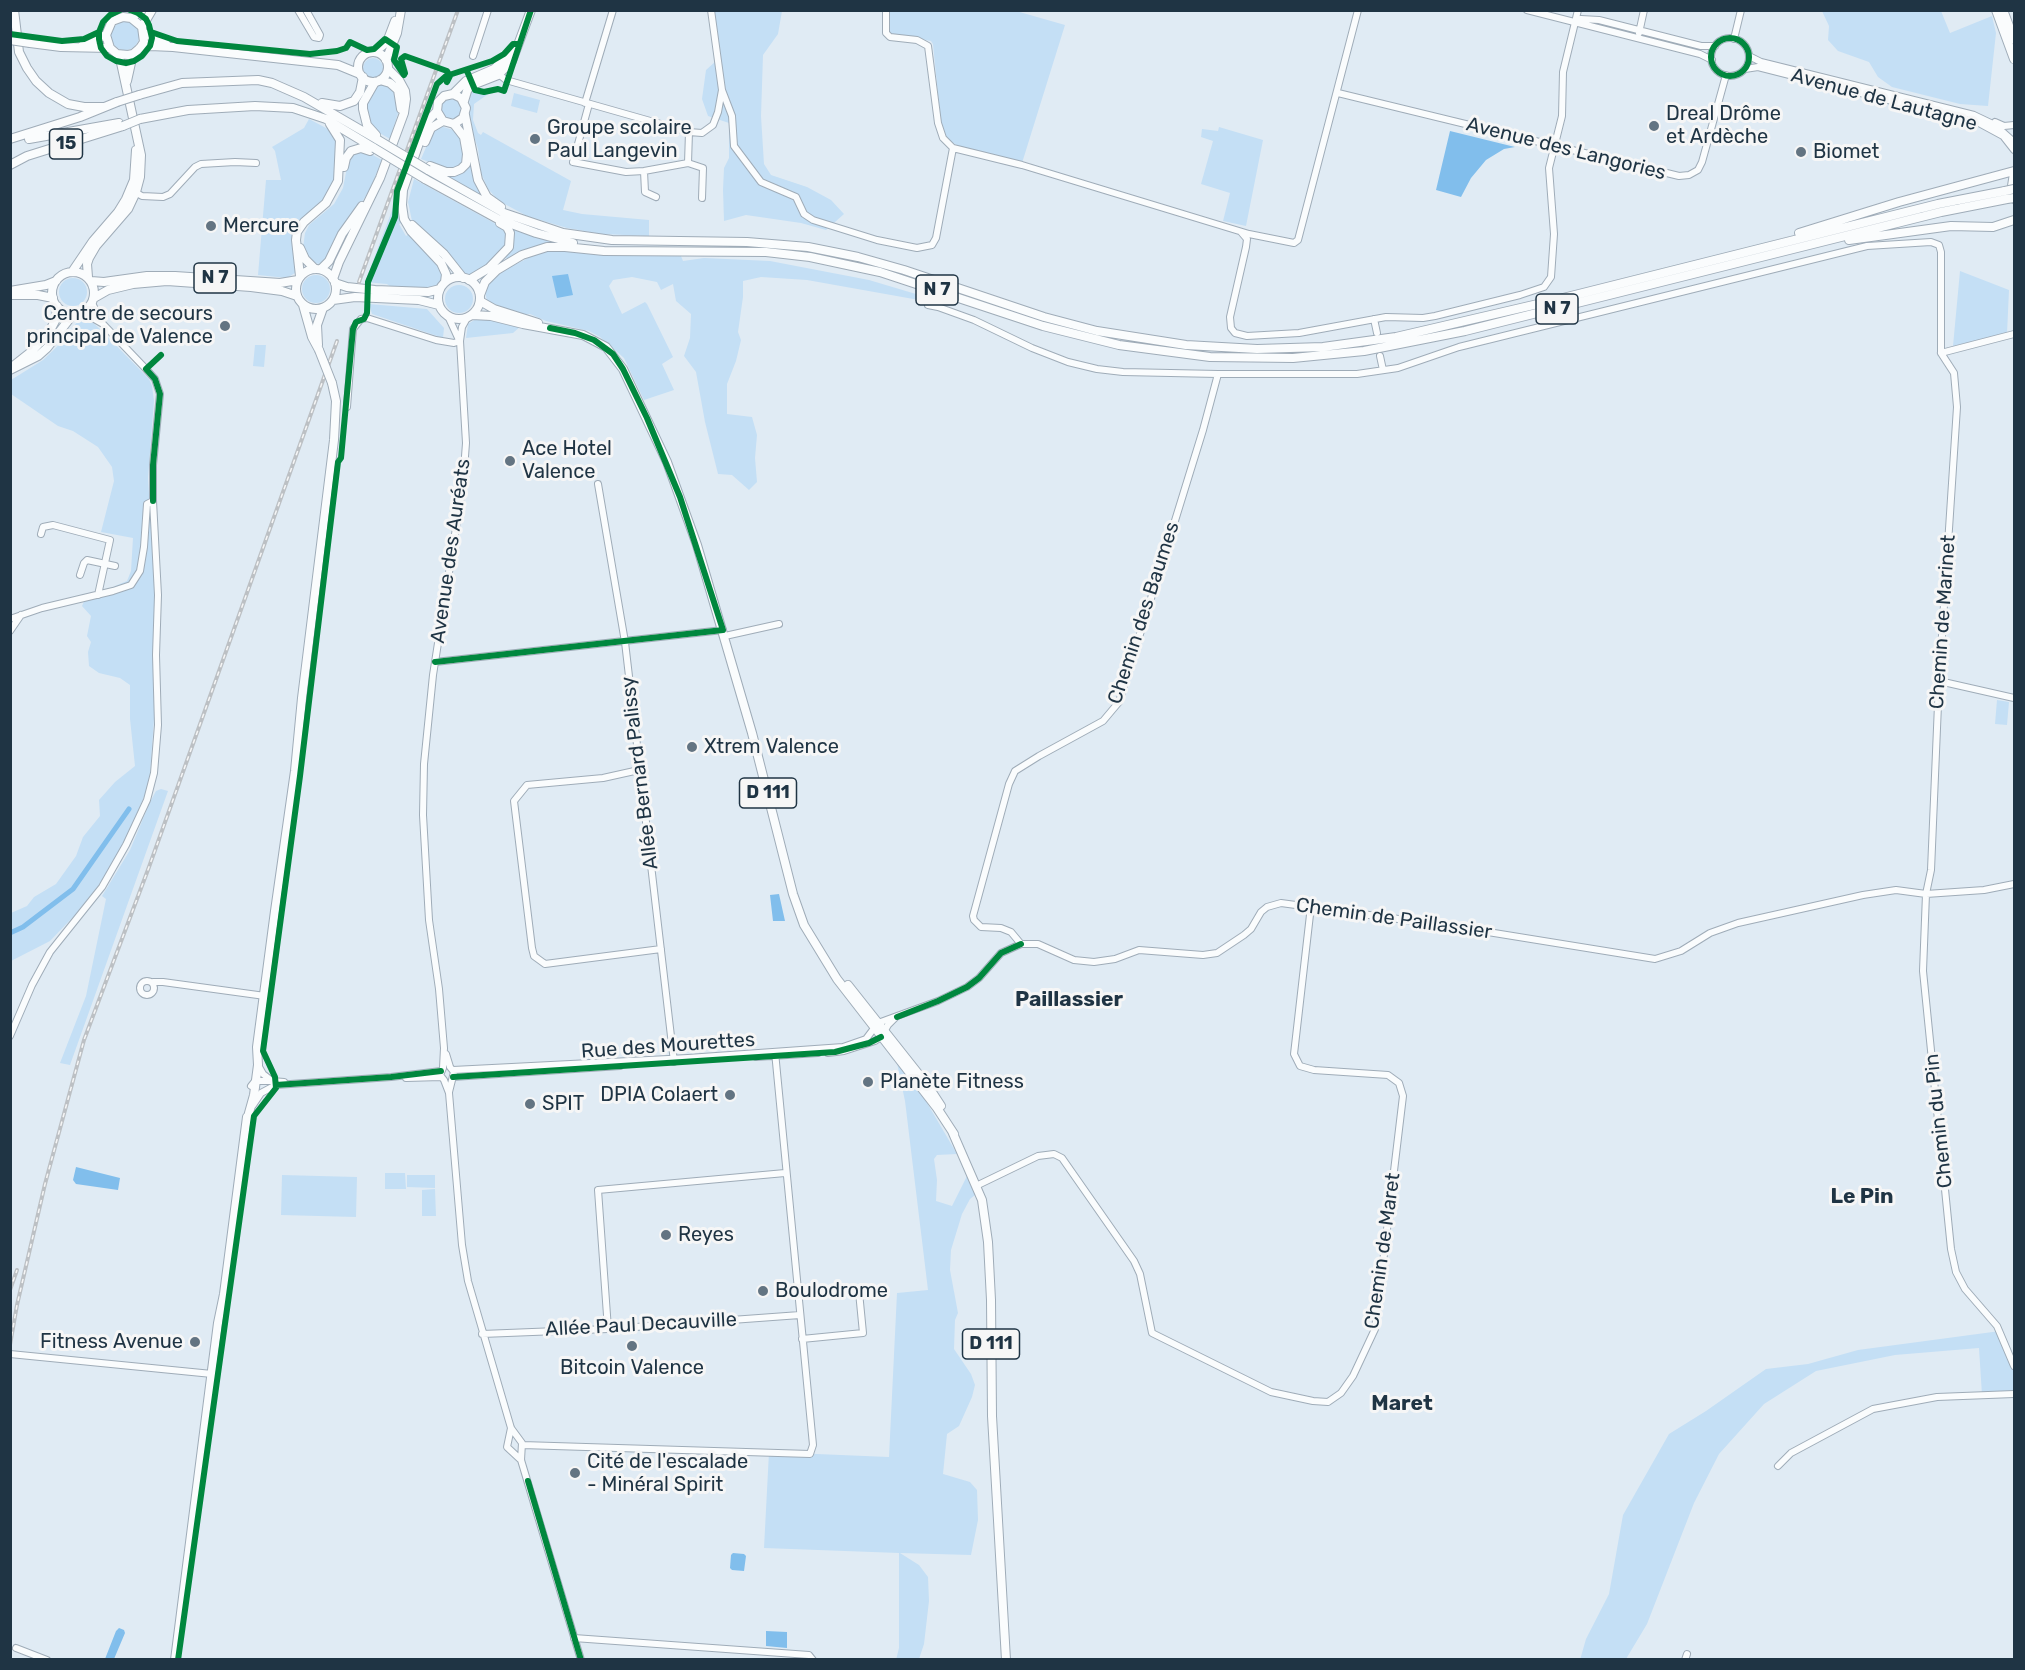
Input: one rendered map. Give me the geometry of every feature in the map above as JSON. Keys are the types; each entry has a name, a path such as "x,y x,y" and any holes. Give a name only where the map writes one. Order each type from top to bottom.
{"highway":[{"path":"14,10 19,52 36,81 49,93 68,104 103,107"},
{"path":"10,140 69,121 117,102 182,83 242,79 272,83 331,106 354,101 360,92 361,76"},
{"path":"376,144 365,120 363,102 378,81"},
{"path":"304,97 406,162"},
{"name":"15","path":"10,165 27,156 122,124 180,110 255,106 293,108 326,119"},
{"name":"N 7","path":"465,115 476,172 484,192 496,204 548,229"},
{"path":"326,119 376,144"},
{"path":"299,278 297,232 303,222 329,199 339,174 340,140 326,119"},
{"path":"10,140 122,124"},
{"path":"429,168 452,172 466,164 468,154 464,137 454,124"},
{"path":"318,269 302,254 300,244 303,231 333,202 340,187 346,158 350,153 376,144"},
{"name":"N 7","path":"376,144 397,151 425,179 498,219 574,243 639,250"},
{"name":"N 7","path":"406,162 429,168 494,208 548,229 574,235 612,240 747,242 816,249 858,257 904,270 1044,317 1097,331 1157,342 1238,349 1323,347 1396,337 1938,204 2011,195"},
{"path":"1708,261 1899,202 2014,172"},
{"path":"454,195 507,227 510,233 511,243 503,255 483,273 466,279"},
{"name":"N 7","path":"480,298 485,282 496,270 522,255 539,249 565,247 604,251 747,251 810,257 897,277 1021,320 1084,338 1119,345 1178,354 1258,358 1345,354 1413,342 1564,307 2011,195"},
{"path":"1783,251 1951,226 1993,227 2014,219"}],"main road":[{"path":"131,18 142,10"},
{"path":"126,89 127,75 136,51 144,42 143,30 152,10"},
{"path":"117,54 128,55 136,51 173,47 338,65 360,60 365,54 375,52 383,46 389,38 399,10"},
{"path":"333,300 336,289 334,281 339,262 380,178 404,113 406,99 404,88 388,69 386,60 397,33 399,10"},
{"path":"464,101 470,86 496,72 519,44 531,10"},
{"path":"1996,10 2014,59"},
{"path":"2003,10 2014,39"},
{"path":"74,48 89,44 106,35 112,21 123,17 131,18 143,30 173,47"},
{"path":"89,279 89,258 96,246 123,215 141,177 141,161 121,63 117,54 110,48 106,35"},
{"path":"10,40 74,48 110,48"},
{"path":"375,52 386,60"},
{"path":"360,60 361,76"},
{"path":"247,1120 251,1108 257,1047 295,771 334,440 336,401 332,383 312,337 303,305 297,296 296,285 299,278 309,270 318,269 329,261 342,234 372,190 399,122 401,107 399,93 392,84 361,76 338,65"},
{"path":"378,81 386,75 388,69"},
{"path":"439,304 446,274 441,263 411,231 404,219 403,190 424,129 437,111 441,99 453,94 466,81 496,72"},
{"path":"437,111 443,121 454,124 460,121 465,115 466,108 464,101 453,94"},
{"path":"303,305 309,308 322,308 333,300 341,298 419,300 439,304 448,316 457,319 470,316 480,298 474,284 466,279 444,254 417,230 407,211 408,190 424,145 431,128 443,121"},
{"path":"2011,195 2014,172"},
{"path":"72,272 93,241 134,191"},
{"path":"318,269 346,287 375,290 428,292 451,279 466,279"},
{"path":"10,293 46,285 72,272 83,274 89,279 94,289 93,300 78,313 47,348 38,356 10,369"},
{"name":"N 7","path":"89,279 104,282 147,276 175,276 280,283 299,278"},
{"path":"10,369 36,348 48,334 56,319 53,286 56,281"},
{"name":"N 7","path":"93,300 108,290 133,284 167,281 251,287 282,291 297,296"},
{"path":"10,293 38,295 55,302 62,310 78,313"},
{"name":"D 111","path":"480,298 494,309 550,328"},
{"path":"319,350 317,325 322,308"},
{"name":"D 111","path":"470,316 491,315 523,324 575,333 599,343 613,354 623,369 667,462 680,497 724,633 766,784 793,894 804,925 819,952 938,1108 954,1134 982,1200 988,1242 992,1416 1006,1659"},
{"path":"173,1659 189,1526 195,1504 247,1120 258,1065 257,1047"}],"street":[{"path":"298,10 314,37 319,38 320,35 306,10"},
{"path":"472,56 488,10"},
{"path":"613,10 573,162 626,172 688,163 703,168 702,198"},
{"path":"711,10 722,90 732,116 734,146 761,182 796,197 804,214 813,220 877,240 917,248 932,244 936,238 953,148"},
{"path":"886,10 886,33 890,37 917,40 928,46 938,123 943,138 953,148 1022,165 1240,231 1291,243 1298,240 1358,10"},
{"path":"1527,10 1575,22 1701,46 1715,46 1726,39 1734,39 1744,45 1749,56 1745,69 1736,75 1726,75 1718,71 1712,60 1700,54 1639,35"},
{"path":"1240,231 1247,239 1230,317 1231,328 1235,333 1247,336 1299,333 1386,317 1423,318 1449,314 1544,287 1551,277 1553,255 1554,218 1549,168 1562,117 1563,72 1578,10"},
{"path":"1639,35 1644,10"},
{"path":"1734,39 1741,10"},
{"path":"1712,60 1715,46"},
{"name":"Avenue de Lautagne","path":"1749,56 1761,62 1974,115 1995,125 2014,142"},
{"name":"Avenue de Lautagne","path":"1745,69 1758,67 1979,123 2003,136 2014,150"},
{"path":"496,72 506,81 689,132 702,133 713,125 722,90"},
{"name":"Avenue des Langories","path":"1338,93 1679,176 1689,175 1698,170 1705,154 1726,75"},
{"path":"1974,115 1986,117 2004,126 2014,125"},
{"path":"688,163 689,132"},
{"path":"134,191 142,196 158,197 170,194 187,175 201,164 256,163"},
{"path":"644,171 645,192 656,197"},
{"path":"928,305 974,320 1032,348 1068,362 1097,369 1123,372 1218,374 1357,374 1398,368 1469,345 1867,246 1896,246 1931,242 1939,245 1941,252 1941,353 2014,334"},
{"path":"10,1036 50,952 102,887 115,866 139,819 154,773 158,691 156,655 158,570 153,465 160,394 155,379 103,324 93,300"},
{"path":"78,313 103,324"},
{"name":"Avenue des Auréats","path":"448,316 460,341"},
{"name":"Avenue des Auréats","path":"470,316 462,327 460,341 465,461 425,738 423,815 429,920 439,990 462,1245 468,1281 482,1334 511,1428 513,1438 507,1447 509,1451 519,1449"},
{"path":"347,407 353,329 361,319 368,318 436,340 454,343 460,341"},
{"path":"1374,319 1377,333"},
{"name":"Chemin de Marinet","path":"1926,894 1931,870 1939,681 1957,407 1954,373 1941,353"},
{"path":"1380,356 1383,370"},
{"name":"Chemin des Baumes","path":"1021,944 1011,932 1001,928 981,927 973,916 1009,784 1015,771 1103,721 1119,702 1203,430 1218,374"},
{"name":"Allée Bernard Palissy","path":"598,484 625,642 674,1060"},
{"path":"10,619 131,585 138,576 144,547 147,504 153,501"},
{"path":"41,534 43,527 53,525 108,538 110,543 98,595"},
{"path":"80,575 87,560 115,566"},
{"path":"10,631 21,615"},
{"path":"435,662 724,633 779,624"},
{"path":"1939,681 2014,698"},
{"path":"639,770 603,778 527,785 514,801 527,914 534,956 545,964 661,949"},
{"name":"Chemin de Paillassier","path":"1021,944 1038,944 1074,960 1094,962 1115,959 1139,950 1203,955 1217,953 1251,929 1261,912 1275,904 1290,902 1655,959 1681,951 1710,933 1738,922 1883,891 1926,894 1984,890 2014,884"},
{"name":"Chemin du Pin","path":"1926,894 1923,971 1951,1248 1956,1272 1965,1288 2000,1331 2014,1366"},
{"name":"Chemin de Maret","path":"976,1186 1038,1156 1054,1154 1062,1158 1134,1261 1140,1275 1152,1333 1271,1392 1328,1402 1341,1393 1353,1376 1375,1329 1403,1096 1399,1083 1388,1075 1314,1070 1300,1066 1294,1054 1311,906"},
{"path":"876,1025 967,987 979,978 1001,954 1021,944"},
{"path":"153,982 163,981 265,996"},
{"path":"883,1034 897,1017"},
{"name":"Rue des Mourettes","path":"775,1054 843,1047 866,1039 876,1025"},
{"name":"Rue des Mourettes","path":"254,1083 300,1083 844,1051 875,1041 883,1034"},
{"path":"519,1449 810,1454 813,1445 775,1054"},
{"path":"251,1108 261,1093 271,1084 258,1065"},
{"path":"608,1329 598,1190 785,1173"},
{"path":"802,1338 863,1333 859,1292"},
{"name":"Allée Paul Decauville","path":"482,1334 608,1329 800,1315"},
{"path":"10,1354 212,1374"},
{"path":"1778,1466 1791,1453 1873,1409 1937,1397 2014,1394"},
{"name":"Avenue des Auréats","path":"513,1438 520,1440 521,1460 581,1659"},
{"path":"574,1638 808,1656 813,1659"},
{"path":"16,1648 47,1659"}],"shaded area":[{"path":"713,11 782,11 778,34 763,55 761,116 764,164 771,175 807,187 831,200 844,214 826,230 801,223 746,215 724,221 724,168 729,158 729,123 708,116 702,99 706,70 716,61 720,50"},
{"path":"886,11 1016,11 1065,25 1022,163 960,147 947,139 941,125 933,44 931,41 886,33"},
{"path":"1822,11 1941,11 1950,33 1992,16 1996,33 1988,106 1960,104 1892,87 1878,77 1869,62 1838,51 1828,40 1829,26"},
{"path":"125,22 135,26 139,36 135,46 125,50 115,46 111,36 115,26"},
{"path":"373,58 380,61 383,68 380,75 373,78 366,75 363,68 366,61"},
{"path":"382,83 396,91 399,110 390,139 369,125 366,113 368,99 376,85"},
{"path":"472,90 479,94 491,92 474,104 473,120 478,133 481,135 483,132 571,181 563,210 649,220 649,236 601,234 567,228 527,216 499,201 488,189 481,173 478,149 469,120 469,97"},
{"path":"514,93 540,100 537,113 511,106"},
{"path":"451,99 458,102 461,109 458,116 451,119 444,116 441,109 444,102"},
{"path":"309,119 334,133 336,176 327,198 303,219 295,273 287,278 258,275 266,180 281,180 275,151 272,147 304,128"},
{"path":"440,126 457,131 463,144 463,161 456,168 448,169 421,159 433,131"},
{"path":"1219,127 1263,140 1246,226 1223,221 1230,193 1201,184 1213,141 1201,137 1202,129 1218,131"},
{"path":"356,152 371,154 382,160 370,189 327,258 319,264 312,262 303,248 305,233 309,225 334,204 343,188 349,157"},
{"path":"472,163 483,197 449,178 449,176 462,173"},
{"path":"414,179 505,229 506,246 483,268 472,275 463,273 412,221 408,202"},
{"path":"396,189 401,191 404,222 399,224 406,236 410,233 438,265 442,273 441,281 434,288 391,287 387,284 365,282 394,205"},
{"path":"513,229 555,242 555,245 509,260 505,257 512,248"},
{"path":"550,249 605,254 681,256 683,261 704,258 770,261 869,280 926,297 938,307 919,300 807,280 761,277 743,281 738,332 741,340 727,384 727,414 752,417 757,435 755,458 757,482 749,490 732,475 718,474 696,372 684,356 690,338 691,314 676,301 673,284 661,290 657,282 632,277 613,280 609,286 622,314 645,302 647,304 673,357 662,364 674,390 644,400 624,358 600,337 589,331 546,321 530,314 523,315 487,301 485,292 493,276"},
{"path":"1960,271 2009,290 2007,334 1953,346"},
{"path":"316,275 326,279 330,289 326,299 316,303 306,299 302,289 306,279"},
{"path":"73,278 83,282 87,292 83,302 73,306 63,302 59,292 63,282"},
{"path":"459,285 469,289 473,299 469,309 459,313 449,309 445,299 449,289"},
{"path":"369,304 427,309 444,328 443,338 372,314"},
{"path":"479,317 521,326 513,333 466,338 468,324"},
{"path":"82,319 91,321 100,329 149,379 152,386 154,401 148,478 154,573 155,705 150,775 148,787 129,833 114,863 96,889 50,941 11,961 11,913 27,906 34,897 56,884 76,856 83,837 100,816 99,800 115,782 135,766 130,719 130,685 120,678 99,673 89,666 88,652 91,642 87,636 91,616 82,606 85,599 109,594 115,586 127,581 131,571 133,538 101,532 114,481 112,467 98,447 73,431 58,426 11,394 11,380 43,360"},
{"path":"255,345 266,345 264,367 253,366"},
{"path":"1997,700 2009,702 2007,725 1995,724"},
{"path":"161,789 168,791 70,1065 60,1063 86,996 106,899 102,896 130,850 156,791"},
{"path":"897,1063 923,1096 957,1154 937,1155 934,1159 937,1180 936,1201 952,1206 967,1176 975,1195 970,1199 962,1214 951,1250 950,1270 958,1313 955,1320 954,1349 971,1374 975,1385 959,1426 947,1434 943,1474 970,1482 977,1490 978,1520 971,1555 900,1553 919,1565 928,1577 929,1601 924,1644 919,1659 896,1660 899,1648 899,1553 764,1548 769,1452 889,1457 897,1293 928,1290 905,1101"},
{"path":"385,1173 405,1173 406,1189 385,1189"},
{"path":"282,1175 357,1177 356,1217 281,1215"},
{"path":"407,1175 435,1175 435,1188 407,1187"},
{"path":"435,1189 436,1216 422,1216 422,1190"},
{"path":"2000,1331 2014,1366 2014,1394 1982,1395 1979,1348 1895,1355 1816,1371 1764,1404 1719,1454 1694,1503 1647,1624 1626,1659 1580,1660 1586,1639 1609,1594 1623,1515 1669,1434 1766,1369 1808,1364 1858,1350"}],"water":[{"path":"1450,131 1515,147 1504,149 1486,160 1471,178 1461,197 1436,190"},
{"path":"568,274 573,295 557,298 552,276"},
{"path":"779,894 785,921 773,921 770,895"},
{"path":"76,1167 120,1178 118,1190 76,1184 73,1180"},
{"path":"733,1553 746,1556 744,1571 730,1568"},
{"path":"119,1628 125,1633 114,1659 105,1659 116,1631"},
{"path":"766,1631 787,1632 787,1648 766,1646"}],"waterway":[{"path":"10,933 23,927 73,889 129,809"}],"railway":[{"path":"359,282 458,10"},
{"path":"10,1345 45,1184 84,1040 149,867 337,341"},
{"path":"10,1290 17,1270"}],"cycle path":[{"path":"120,10 103,22 99,39 101,48 107,56 126,63 142,56 150,46 152,38 146,19 130,10"},
{"path":"467,71 475,90 504,91 531,10"},
{"path":"10,34 62,41 84,39 99,32"},
{"path":"151,32 177,41 310,54 337,51 346,48 350,42 367,50 374,49 385,39 397,47 394,60 404,75"},
{"path":"1730,38 1743,44 1749,57 1743,70 1730,76 1717,70 1711,57 1717,44 1730,38"},
{"path":"178,1660 254,1116 276,1088 275,1077 263,1051 300,776 338,462 341,458 353,329 356,322 364,319 367,313 368,282 395,217 397,191 437,84 446,76 492,61 504,54 513,44 519,44"},
{"path":"405,73 401,59 405,56 447,71 450,76 447,82"},
{"path":"435,662 723,630 680,497 647,418 623,369 613,354 594,340 550,328"},
{"path":"153,501 153,465 160,394 155,379 146,369 161,355"},
{"path":"897,1017 967,987 979,978 1001,953 1021,944"},
{"path":"453,1077 835,1052 869,1043 881,1037"},
{"path":"276,1085 441,1071"},
{"path":"528,1481 581,1660"}],"place":[{"name":"Dreal Drôme et Ardèche","path":"1654,126"},
{"name":"Groupe scolaire Paul Langevin","path":"535,139"},
{"name":"Biomet","path":"1801,152"},
{"name":"Mercure","path":"211,226"},
{"name":"Centre de secours principal de Valence","path":"225,326"},
{"name":"Ace Hotel Valence","path":"510,461"},
{"name":"Xtrem Valence","path":"692,747"},
{"name":"Planète Fitness","path":"868,1082"},
{"name":"DPIA Colaert","path":"730,1095"},
{"name":"SPIT","path":"530,1104"},
{"name":"Reyes","path":"666,1235"},
{"name":"Boulodrome","path":"763,1291"},
{"name":"Fitness Avenue","path":"195,1342"},
{"name":"Bitcoin Valence","path":"632,1346"},
{"name":"Cité de l'escalade - Minéral Spirit","path":"575,1473"}],"district":[{"name":"Paillassier","path":"1069,1000"},
{"name":"Le Pin","path":"1862,1197"},
{"name":"Maret","path":"1402,1404"}]}
